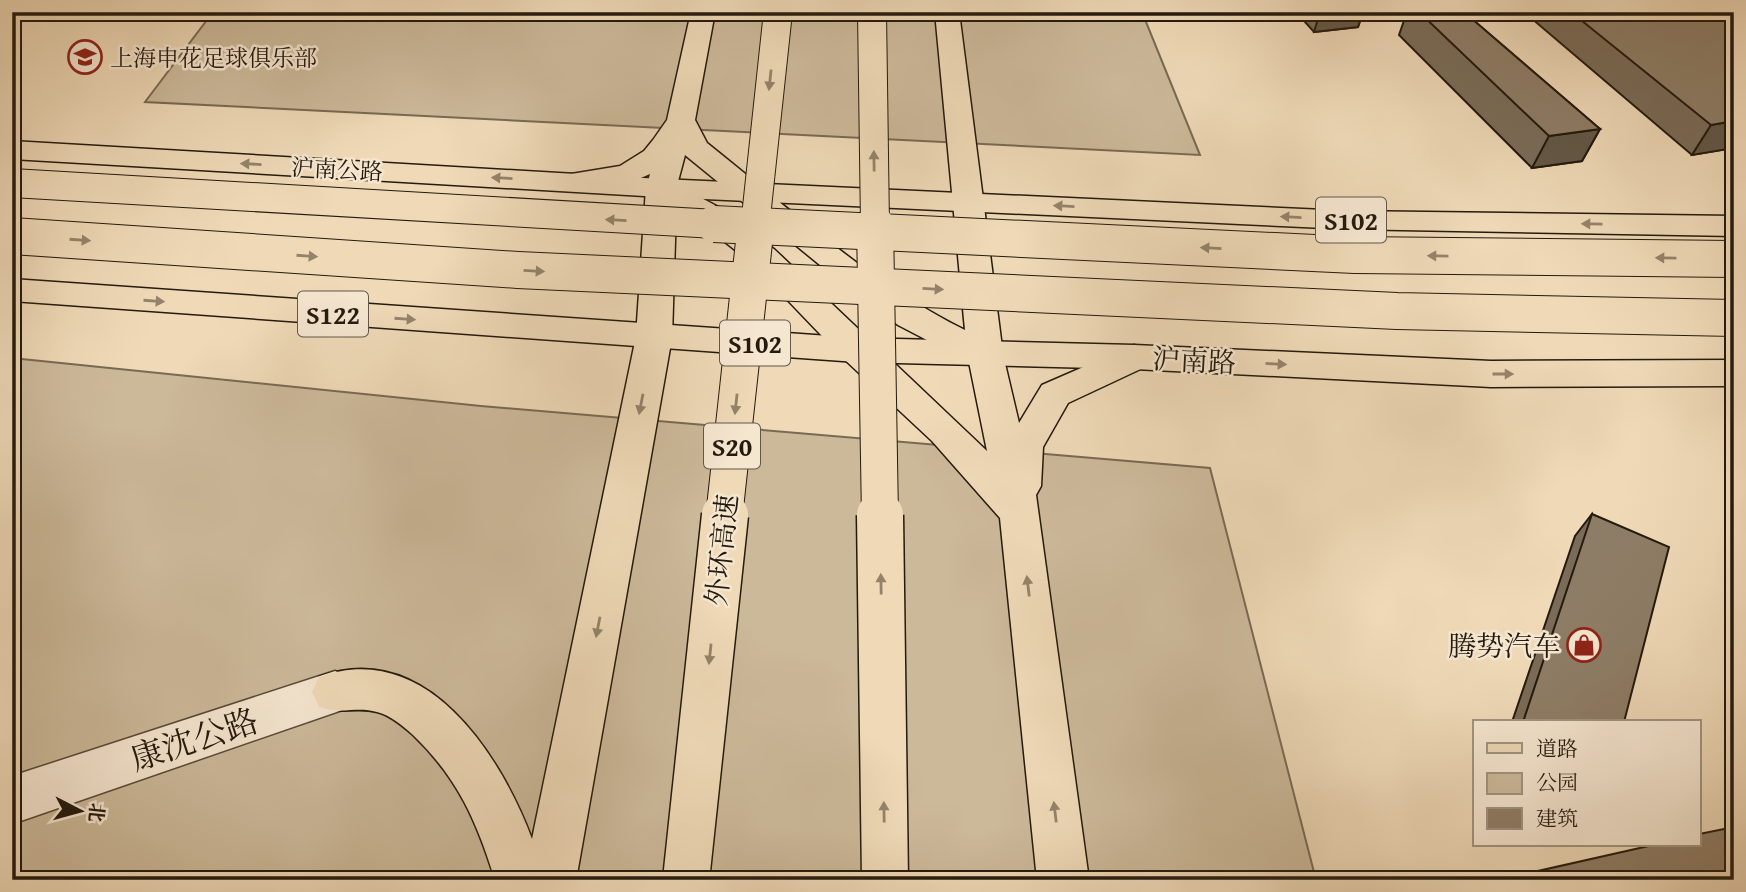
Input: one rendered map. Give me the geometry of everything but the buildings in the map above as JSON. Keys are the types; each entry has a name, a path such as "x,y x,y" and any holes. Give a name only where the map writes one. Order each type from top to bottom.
{"main road":[{"path":"550,880 654,337 661,188 681,120 703,12"},
{"name":"外环高速","path":"686,880 778,12"},
{"path":"872,12 885,880"},
{"path":"947,12 985,355 1020,512 1063,880"},
{"path":"570,182 632,173 651,163 663,151 681,120"},
{"path":"681,120 695,148 854,276 910,317 985,355"},
{"name":"沪南公路","path":"12,150 661,188"},
{"path":"12,183 544,216 1341,254 1734,259"},
{"path":"661,188 713,217 764,257 857,350 982,467 1020,512"},
{"name":"S102","path":"661,188 1346,220 1734,226"},
{"path":"12,236 546,272 1397,311 1734,318"},
{"name":"S122","path":"12,290 654,337"},
{"name":"沪南路","path":"654,337 857,350 1134,358 1491,374 1734,373"},
{"path":"1020,512 1024,447 1055,394 1134,358"},
{"path":"335,692 378,691 416,707 452,744 484,788 503,828 521,880"}],"street":[{"name":"康沈公路","path":"12,800 335,692"}],"green space":[{"path":"213,12 1142,12 1200,155 145,102"},
{"path":"12,358 481,406 1210,468 1316,880 12,880"}],"place":[{"name":"上海申花足球俱乐部","path":"85,57"},
{"name":"腾势汽车","path":"1584,645"}]}
